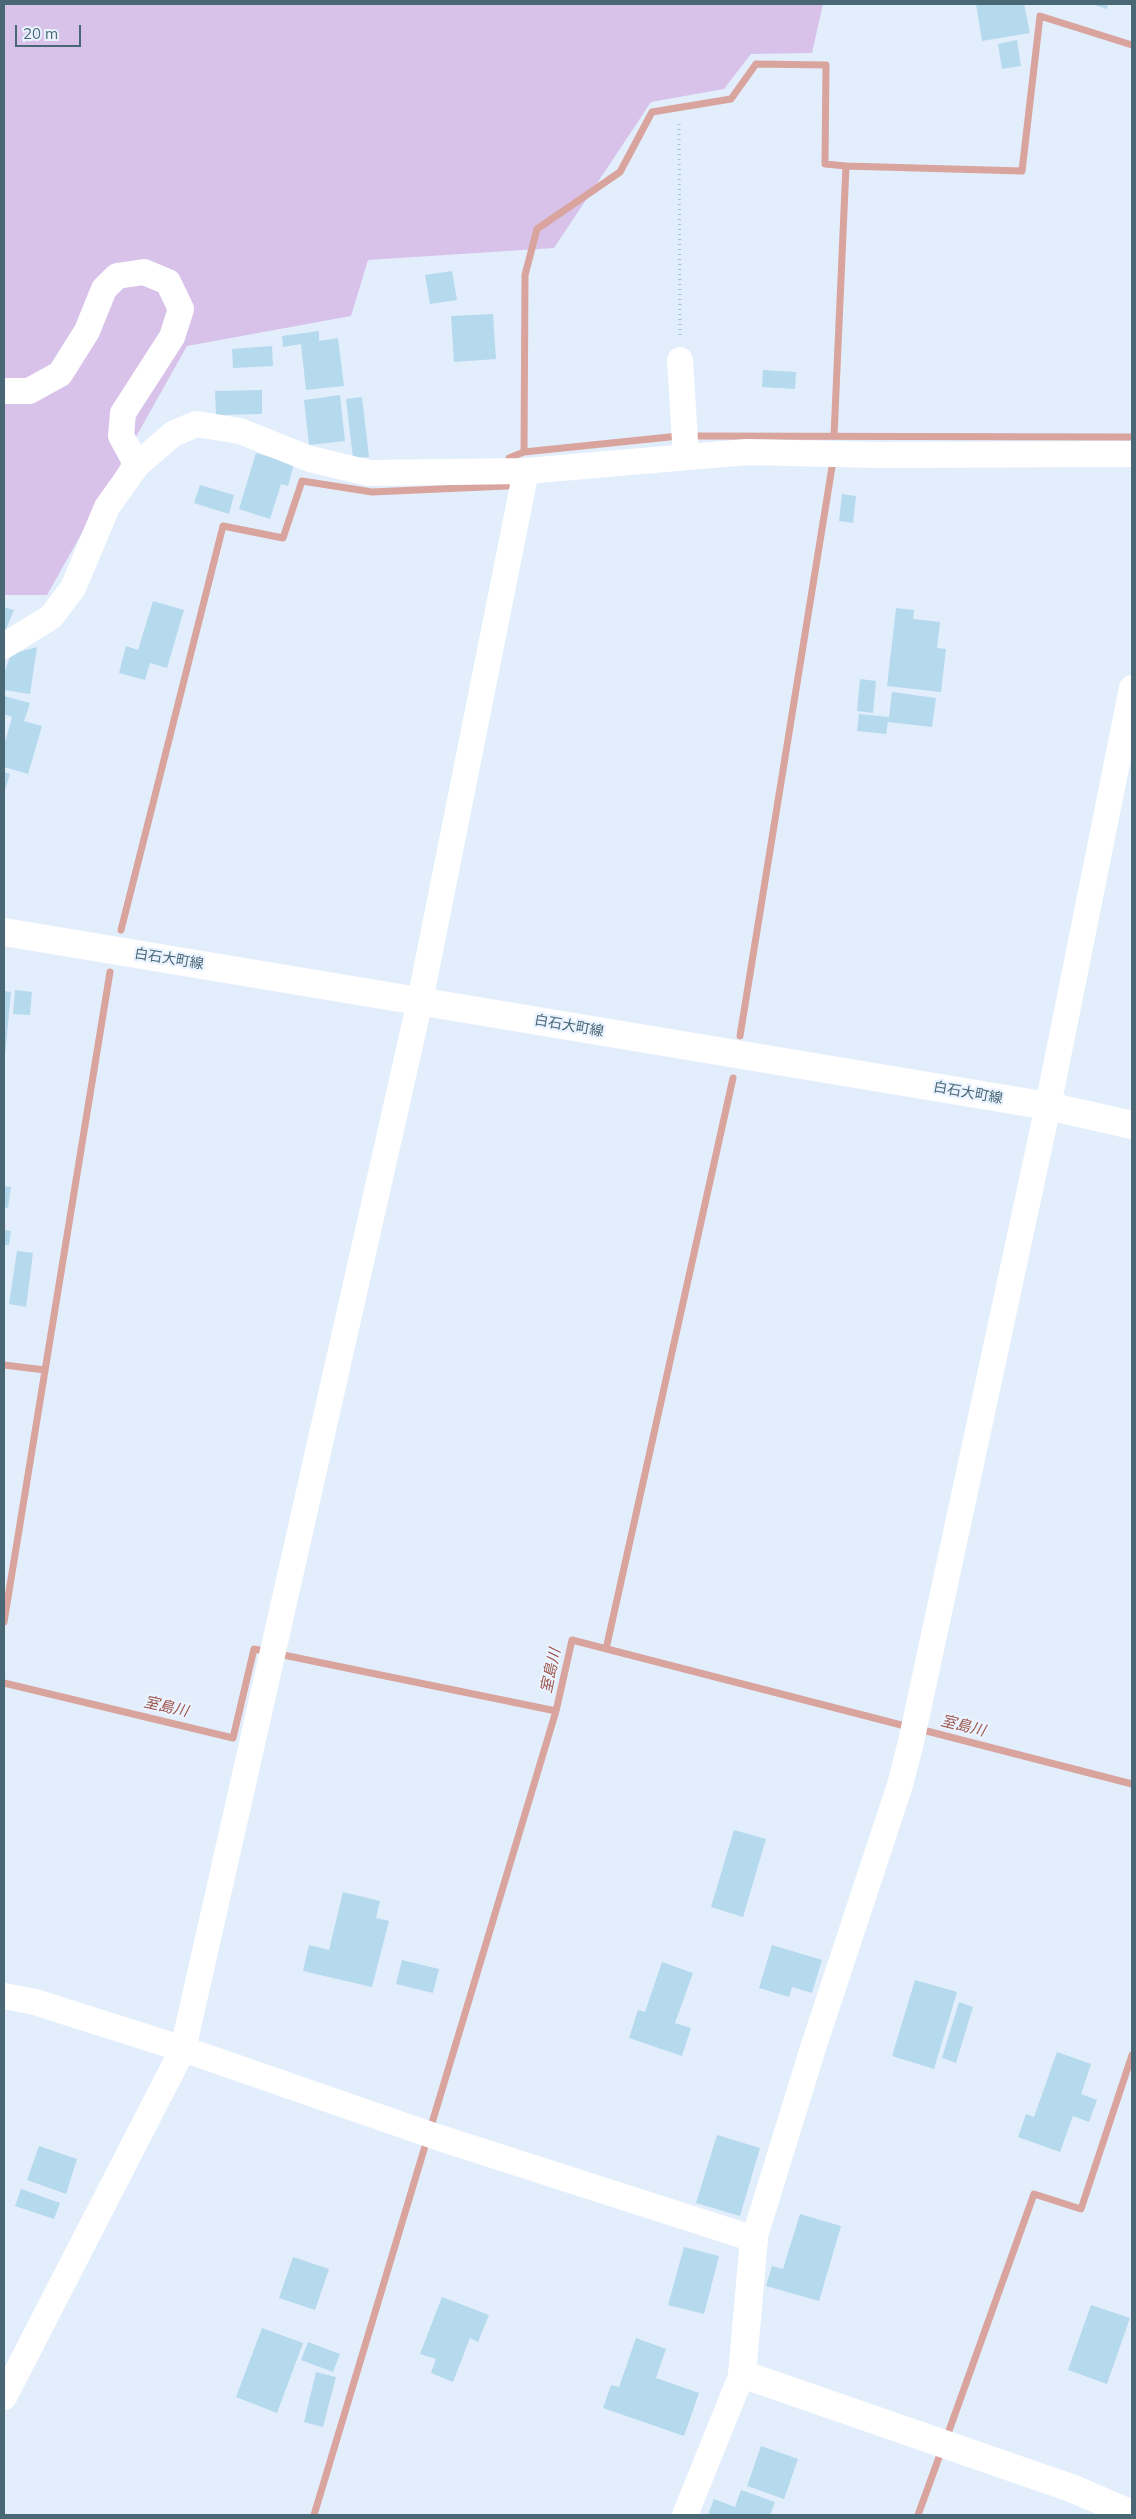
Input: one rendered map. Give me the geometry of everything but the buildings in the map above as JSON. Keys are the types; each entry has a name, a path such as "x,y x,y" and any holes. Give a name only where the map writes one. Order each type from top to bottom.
{"main road":[{"name":"白石大町線","path":"4,932 1048,1106 1132,1125"},
{"path":"754,2239 742,2374 1071,2488 1132,2514"}],"street":[{"path":"4,391 29,391 60,374 87,331 104,289 117,276 144,272 168,282 181,309 172,337 123,413 121,436 137,465"},
{"path":"680,360 685,443"},
{"path":"4,646 51,617 73,588 107,507 137,465 174,434 196,424 240,431 310,459 369,473 526,471 685,443 747,452 880,455 1132,454"},
{"path":"4,2397 182,2049 420,1001 526,471"},
{"path":"4,1996 35,2002 182,2049 429,2134 754,2239 814,2045 900,1785 918,1714 1048,1106 1132,688"},
{"path":"685,2515 742,2374"}],"path":[{"path":"679,124 680,360"}],"shaded area":[{"path":"4,4 823,4 812,53 751,54 724,89 651,102 554,248 368,260 351,316 187,346 47,595 4,595"}],"waterway":[{"path":"834,436 846,166 1022,171 1040,16 1132,45"},
{"path":"524,452 525,275 537,229 620,172 652,112 731,99 756,64 826,65 825,164 846,166"},
{"path":"509,458 524,452 679,436"},
{"path":"690,436 1132,437"},
{"path":"740,1036 832,467"},
{"path":"121,930 223,526 283,538 302,481 372,492 507,486"},
{"path":"4,1622 110,972"},
{"path":"606,1649 733,1078"},
{"path":"4,1365 45,1370"},
{"name":"室島川","path":"4,1683 233,1738 254,1649 556,1711 572,1640 909,1727"},
{"path":"314,2515 556,1711"},
{"name":"室島川","path":"919,1729 1132,1784"},
{"path":"946,2439 1034,2194 1081,2209 1132,2055"},
{"path":"918,2515 942,2449"}]}
